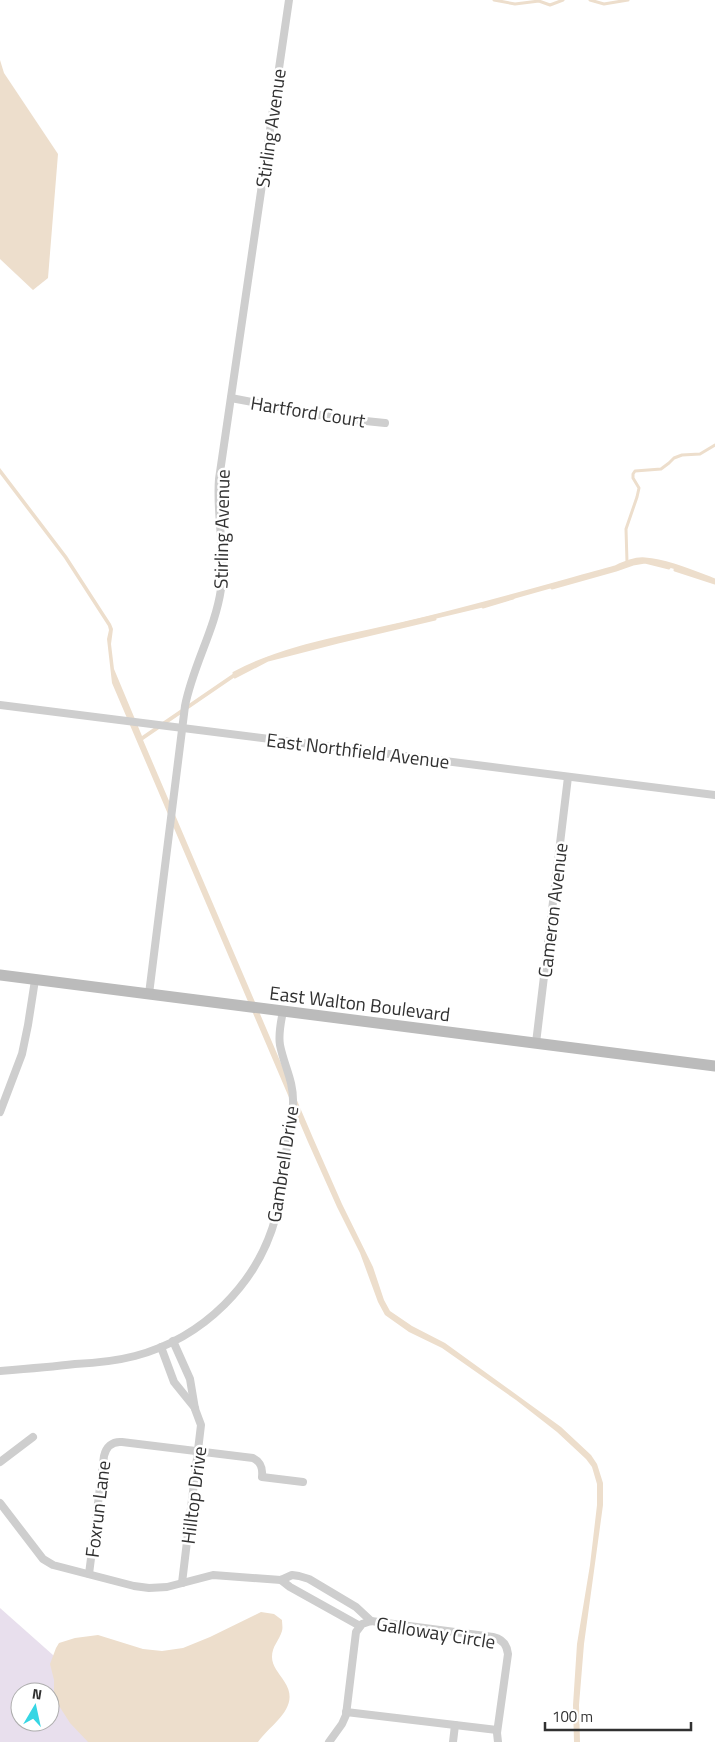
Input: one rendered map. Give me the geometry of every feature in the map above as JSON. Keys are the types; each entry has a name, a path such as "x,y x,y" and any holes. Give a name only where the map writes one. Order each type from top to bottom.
{"main road":[{"name":"East Walton Boulevard","path":"0,975 715,1066"}],"street":[{"name":"Stirling Avenue","path":"149,994 182,728 189,687 212,625 221,591 223,560 218,490 289,0"},
{"name":"Hartford Court","path":"231,398 336,418 385,423"},
{"name":"East Northfield Avenue","path":"0,705 715,795"},
{"name":"Cameron Avenue","path":"536,1043 568,777"},
{"path":"0,1112 23,1049 34,980"},
{"name":"Gambrell Drive","path":"0,1371 112,1361 136,1356 161,1347 173,1342 205,1322 230,1298 256,1265 274,1225 281,1194 293,1099 290,1077 280,1044 282,1011"},
{"name":"Hilltop Drive","path":"173,1342 189,1376 195,1408 201,1425 182,1583"},
{"name":"Hilltop Drive","path":"161,1347 174,1382 195,1408"},
{"path":"0,1462 33,1436"},
{"name":"Foxrun Lane","path":"89,1574 104,1456 107,1447 118,1441 198,1451"},
{"path":"198,1451 253,1458 262,1467 262,1477 304,1482"},
{"path":"0,1502 47,1563 144,1588 161,1588 218,1575 281,1580 296,1575 309,1579 356,1606 371,1621"},
{"path":"281,1580 290,1587 360,1626"},
{"name":"Galloway Circle","path":"329,1742 342,1724 346,1712 356,1635 360,1626 365,1622 371,1621 493,1636 502,1640 506,1645 508,1654 497,1730 498,1742"},
{"path":"346,1712 497,1730"},
{"path":"453,1742 455,1725"}],"shaded area":[{"path":"0,60 4,73 58,154 48,278 33,290 0,259"},
{"path":"0,468 67,556 111,624 113,629 111,644 114,669 142,736 234,673 267,657 337,638 488,602 637,559 662,562 715,580 715,583 678,570 650,563 635,564 489,606 268,660 235,677 143,740 313,1138 342,1204 373,1267 384,1300 390,1311 412,1326 445,1343 561,1427 591,1455 597,1464 603,1483 603,1505 584,1644 579,1705 580,1742 574,1742 573,1705 577,1644 590,1565 597,1505 597,1484 592,1467 557,1432 516,1400 442,1348 409,1332 385,1315 378,1302 360,1253 308,1142 112,683 107,639 108,626 64,558 0,474"},
{"path":"0,1608 151,1742 0,1742"},
{"path":"261,1612 274,1614 282,1620 282,1631 273,1650 272,1660 289,1690 289,1699 283,1714 258,1742 88,1742 70,1723 60,1707 60,1682 54,1682 50,1664 59,1643 75,1638 98,1635 143,1649 162,1651 183,1648"}],"waterway":[{"path":"494,0 515,4 539,1 550,5 563,0"},
{"path":"590,0 604,4 628,0"},
{"path":"627,562 626,529 639,488 633,478 635,471 661,469 674,458 682,455 700,454 715,445"},
{"path":"234,673 254,663 297,648 512,596 637,559 663,562 715,580"},
{"path":"552,588 633,564 645,562 669,568"},
{"path":"675,570 715,583"},
{"path":"483,607 513,598"},
{"path":"235,677 268,660 435,619"}]}
